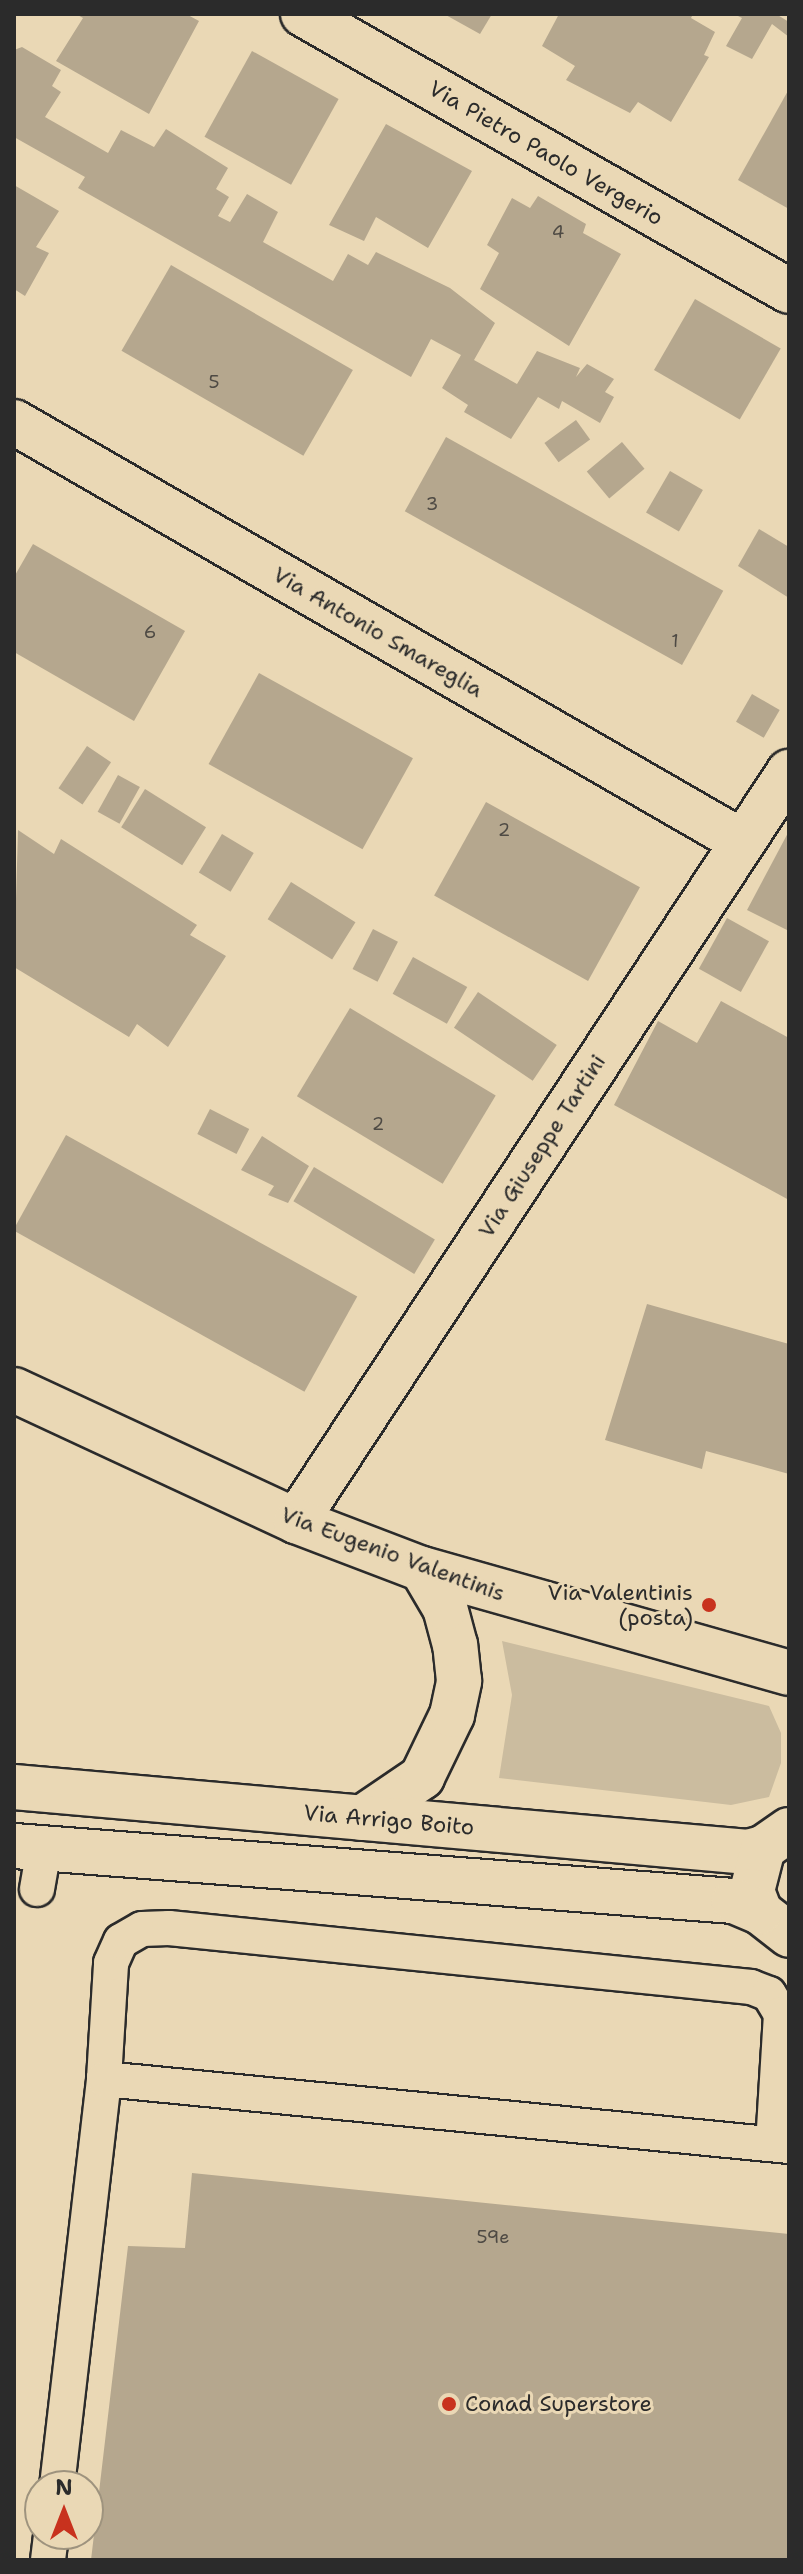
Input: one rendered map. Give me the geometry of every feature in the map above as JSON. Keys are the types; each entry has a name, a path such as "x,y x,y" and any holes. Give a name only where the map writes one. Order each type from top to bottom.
{"main road":[{"name":"Via Pietro Paolo Vergerio","path":"303,14 789,291"},
{"name":"Via Antonio Smareglia","path":"14,422 741,841"},
{"name":"Via Giuseppe Tartini","path":"296,1521 789,772"},
{"name":"Via Eugenio Valentinis","path":"14,1390 296,1521 422,1569 789,1673"},
{"path":"362,1818 422,1777 452,1715 459,1681 455,1645 445,1608 422,1569"},
{"name":"Via Arrigo Boito","path":"14,1787 748,1852 780,1832"},
{"path":"774,1923 752,1891 780,1832"},
{"path":"32,1862 734,1901 774,1923"}],"lane":[{"path":"59,2470 104,2079 111,1963 131,1935 169,1928 751,1987 769,1994 781,2014 781,2145 104,2079"}],"shaded area":[{"path":"502,1641 769,1706 781,1733 781,1763 769,1797 731,1805 499,1778 512,1695"}],"building":[{"path":"76,14 186,14 199,21 149,114 56,61 83,18"},
{"path":"444,14 492,14 480,34"},
{"path":"559,14 693,14 691,18 715,32 704,55 709,57 671,122 638,102 630,113 566,80 575,66 542,46"},
{"path":"734,14 776,14 789,22 789,37 772,24 752,59 726,46 742,18"},
{"path":"22,47 61,70 52,86 61,92 45,117 108,153 121,130 154,147 166,129 228,168 216,189 229,197 218,216 230,222 247,194 278,212 263,242 333,281 348,254 368,265 376,252 450,288 495,323 474,360 517,384 537,351 580,368 576,377 587,364 614,379 605,392 614,397 600,423 562,401 559,409 538,397 511,439 464,412 468,405 442,388 461,355 431,339 411,377 78,188 85,177 14,137 14,50"},
{"path":"252,51 339,99 291,185 204,137"},
{"path":"789,89 789,209 738,180"},
{"path":"386,124 472,171 428,248 376,217 364,241 329,225"},
{"path":"14,185 59,211 36,247 49,253 25,296 14,289"},
{"path":"538,196 586,224 583,233 621,254 569,346 480,289 499,253 487,245 512,198 530,208"},
{"path":"171,265 353,370 303,456 122,351"},
{"path":"695,299 781,348 740,420 654,370"},
{"path":"576,420 590,439 559,462 544,443"},
{"path":"446,437 723,591 682,665 405,511"},
{"path":"622,442 644,469 609,498 587,472"},
{"path":"670,471 703,490 679,532 646,513"},
{"path":"759,529 789,547 789,598 738,566"},
{"path":"33,544 185,631 134,721 14,652 14,577"},
{"path":"259,673 413,758 363,849 209,764"},
{"path":"752,694 780,710 764,738 736,722"},
{"path":"87,746 111,762 83,804 58,788"},
{"path":"118,775 140,787 120,824 98,812"},
{"path":"145,789 206,827 182,865 121,827"},
{"path":"486,802 640,887 588,981 434,896"},
{"path":"18,830 54,854 61,839 197,925 190,935 226,956 168,1047 137,1024 129,1037 14,967"},
{"path":"789,831 789,931 747,910"},
{"path":"222,834 254,853 231,892 199,873"},
{"path":"291,882 355,922 332,960 268,919"},
{"path":"727,918 769,941 741,992 699,969"},
{"path":"373,929 398,942 378,982 353,969"},
{"path":"413,957 467,987 447,1024 393,994"},
{"path":"478,992 557,1045 533,1081 454,1028"},
{"path":"721,1001 789,1038 789,1200 614,1105 658,1021 697,1043"},
{"path":"350,1008 496,1096 443,1184 297,1096"},
{"path":"210,1109 249,1129 236,1154 197,1134"},
{"path":"66,1135 357,1296 304,1392 14,1231"},
{"path":"262,1136 309,1166 288,1203 268,1195 274,1186 241,1170"},
{"path":"314,1167 435,1240 414,1274 293,1201"},
{"path":"647,1304 789,1344 789,1474 706,1451 702,1469 605,1440"},
{"name":"Conad Superstore","path":"192,2173 789,2234 789,2560 91,2560 92,2550 104,2550 102,2470 128,2246 185,2248"}],"place":[{"name":"Via Valentinis (posta)","path":"709,1605"},
{"name":"Conad Superstore","path":"449,2404"}]}
